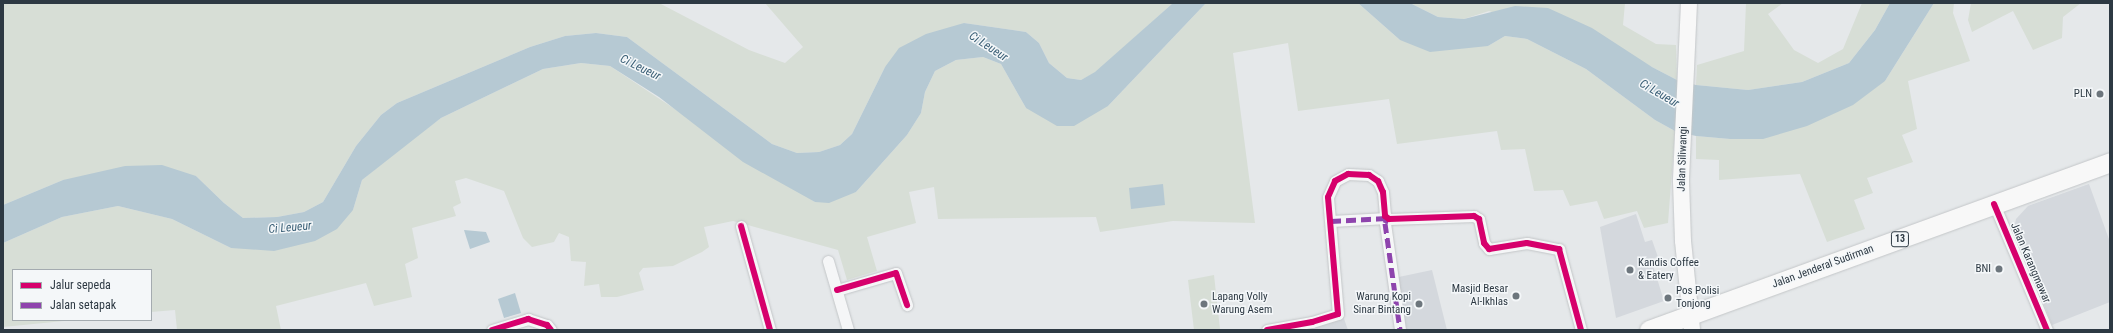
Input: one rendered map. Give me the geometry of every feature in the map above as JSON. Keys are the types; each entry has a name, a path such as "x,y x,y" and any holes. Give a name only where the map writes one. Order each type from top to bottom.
{"highway":[{"name":"Jalan Jenderal Sudirman","path":"1649,330 1691,323 1994,204 2110,162"}],"main road":[{"name":"Jalan Siliwangi","path":"1689,3 1683,154 1683,241 1691,323"}],"street":[{"path":"1267,330 1312,322 1338,314 1328,197 1331,188 1336,181 1348,174 1369,175 1378,181 1387,218 1385,224 1400,330"},
{"name":"Jalan Karangmawar","path":"1994,204 2047,330"},
{"path":"1331,221 1474,216 1479,219 1485,245 1489,249 1527,243 1559,249 1581,330"},
{"path":"741,226 770,330"},
{"path":"828,261 848,330"},
{"path":"836,290 896,273 907,305"},
{"path":"492,330 528,319 547,325 551,330"}],"shaded area":[{"path":"3,3 659,3 749,50 785,63 803,47 765,3 1173,3 1095,73 1081,80 1067,78 1049,63 1039,43 1026,32 964,23 885,67 852,134 840,145 819,152 797,153 772,144 627,37 596,33 565,36 530,47 397,103 381,115 356,146 323,202 304,212 277,217 243,218 224,203 196,176 63,180 3,205"},
{"path":"1206,3 1358,3 1400,40 1488,46 1505,36 1527,39 1586,69 1655,120 1675,131 1668,223 1644,228 1637,211 1604,219 1597,201 1570,206 1563,190 1534,191 1525,149 1501,150 1497,131 1397,144 1389,99 1298,111 1288,43 1233,53 1255,223 1173,221 1100,232 1096,217 938,219 934,187 909,192 916,223 867,237 877,271 847,280 838,250 733,221 704,227 709,247 702,252 673,266 643,268 639,273 644,290 617,297 601,297 599,284 584,286 586,262 571,261 569,237 559,233 554,242 532,247 523,238 504,191 466,178 455,181 461,203 453,207 456,216 412,228 418,258 405,264 412,297 374,306 366,283 276,306 281,330 177,330 175,310 152,312 152,269 12,269 12,321 64,321 3,327 3,243 62,217 118,206 172,219 231,248 353,210 362,180 402,147 441,118 543,69 581,63 610,66 815,202 856,192 907,135 921,113 925,92 935,71 956,60 983,57 1001,64 1026,108 1108,106"},
{"path":"1410,3 1625,3 1623,25 1656,44 1676,45 1677,80 1652,67 1489,11 1464,19 1438,17"},
{"path":"1746,3 1783,3 1768,14 1794,50 1818,63 1843,49 1862,3 1890,3 1875,30 1849,63 1802,82 1748,90 1696,85 1697,65 1744,51"},
{"path":"1934,3 1954,3 1953,13 1970,61 1908,81 1917,129 1902,135 1913,162 1867,178 1873,193 1854,200 1865,229 1827,242 1800,174 1719,180 1719,160 1696,159 1696,136 1730,139 1885,81"},
{"path":"1971,3 2081,3 2063,17 2062,38 2033,50 2013,11 1972,32 1968,20"},
{"path":"2089,184 2110,242 2110,302 2052,325 2014,228 2016,219 2028,206"},
{"name":"Kandis Coffee & Eatery","path":"1636,214 1645,242 1652,240 1658,257 1651,259 1664,301 1616,318 1600,227"},
{"name":"Warung Kopi Sinar Bintang","path":"1432,270 1447,330 1401,330 1394,278"},
{"name":"Lapang Volly Warung Asem","path":"1214,275 1220,329 1194,330 1188,280"},
{"path":"1343,316 1348,330 1300,330"}],"water":[{"name":"Ci Leueur","path":"1173,3 1206,3 1108,106 1074,126 1057,126 1026,108 1001,64 983,57 956,60 935,71 925,92 921,113 907,135 856,192 829,203 815,202 743,162 659,97 610,66 581,63 543,69 441,118 362,180 353,210 337,229 315,241 274,251 231,248 172,219 118,206 62,217 3,243 3,205 63,180 125,166 162,165 196,176 224,203 243,218 277,217 304,212 323,202 356,146 381,115 397,103 530,47 565,36 596,33 627,37 772,144 797,153 819,152 840,145 852,134 885,67 899,48 926,34 964,23 1026,32 1039,43 1049,63 1067,78 1081,80 1095,72"},
{"name":"Ci Leueur","path":"1358,3 1410,3 1438,17 1464,19 1515,6 1548,8 1592,28 1652,67 1677,80 1696,85 1748,90 1802,82 1849,63 1875,30 1890,3 1934,3 1885,81 1853,105 1807,126 1763,139 1730,139 1696,136 1675,131 1655,120 1586,69 1527,39 1505,36 1488,46 1430,52 1400,40"},
{"path":"1163,184 1165,205 1131,209 1129,188"},
{"path":"464,230 486,232 490,242 470,249"},
{"path":"515,293 521,313 504,318 498,299"}],"marked path":[{"path":"1331,221 1387,218 1385,223 1400,330"}],"cycle path":[{"path":"1267,330 1312,322 1338,314 1328,197 1335,181 1348,174 1369,175 1378,181 1383,192 1385,216 1389,219 1474,216 1479,219 1484,243 1489,249 1527,243 1559,249 1581,330"},
{"path":"1994,204 2047,330"},
{"path":"741,226 770,330"},
{"path":"837,290 896,273 907,305"},
{"path":"492,330 528,319 547,325 551,330"}],"place":[{"name":"PLN","path":"2100,94"},
{"name":"BNI","path":"1999,269"},
{"name":"Kandis Coffee & Eatery","path":"1630,270"},
{"name":"Masjid Besar Al-Ikhlas","path":"1516,296"},
{"name":"Pos Polisi Tonjong","path":"1668,298"},
{"name":"Lapang Volly Warung Asem","path":"1204,304"},
{"name":"Warung Kopi Sinar Bintang","path":"1419,304"}]}
